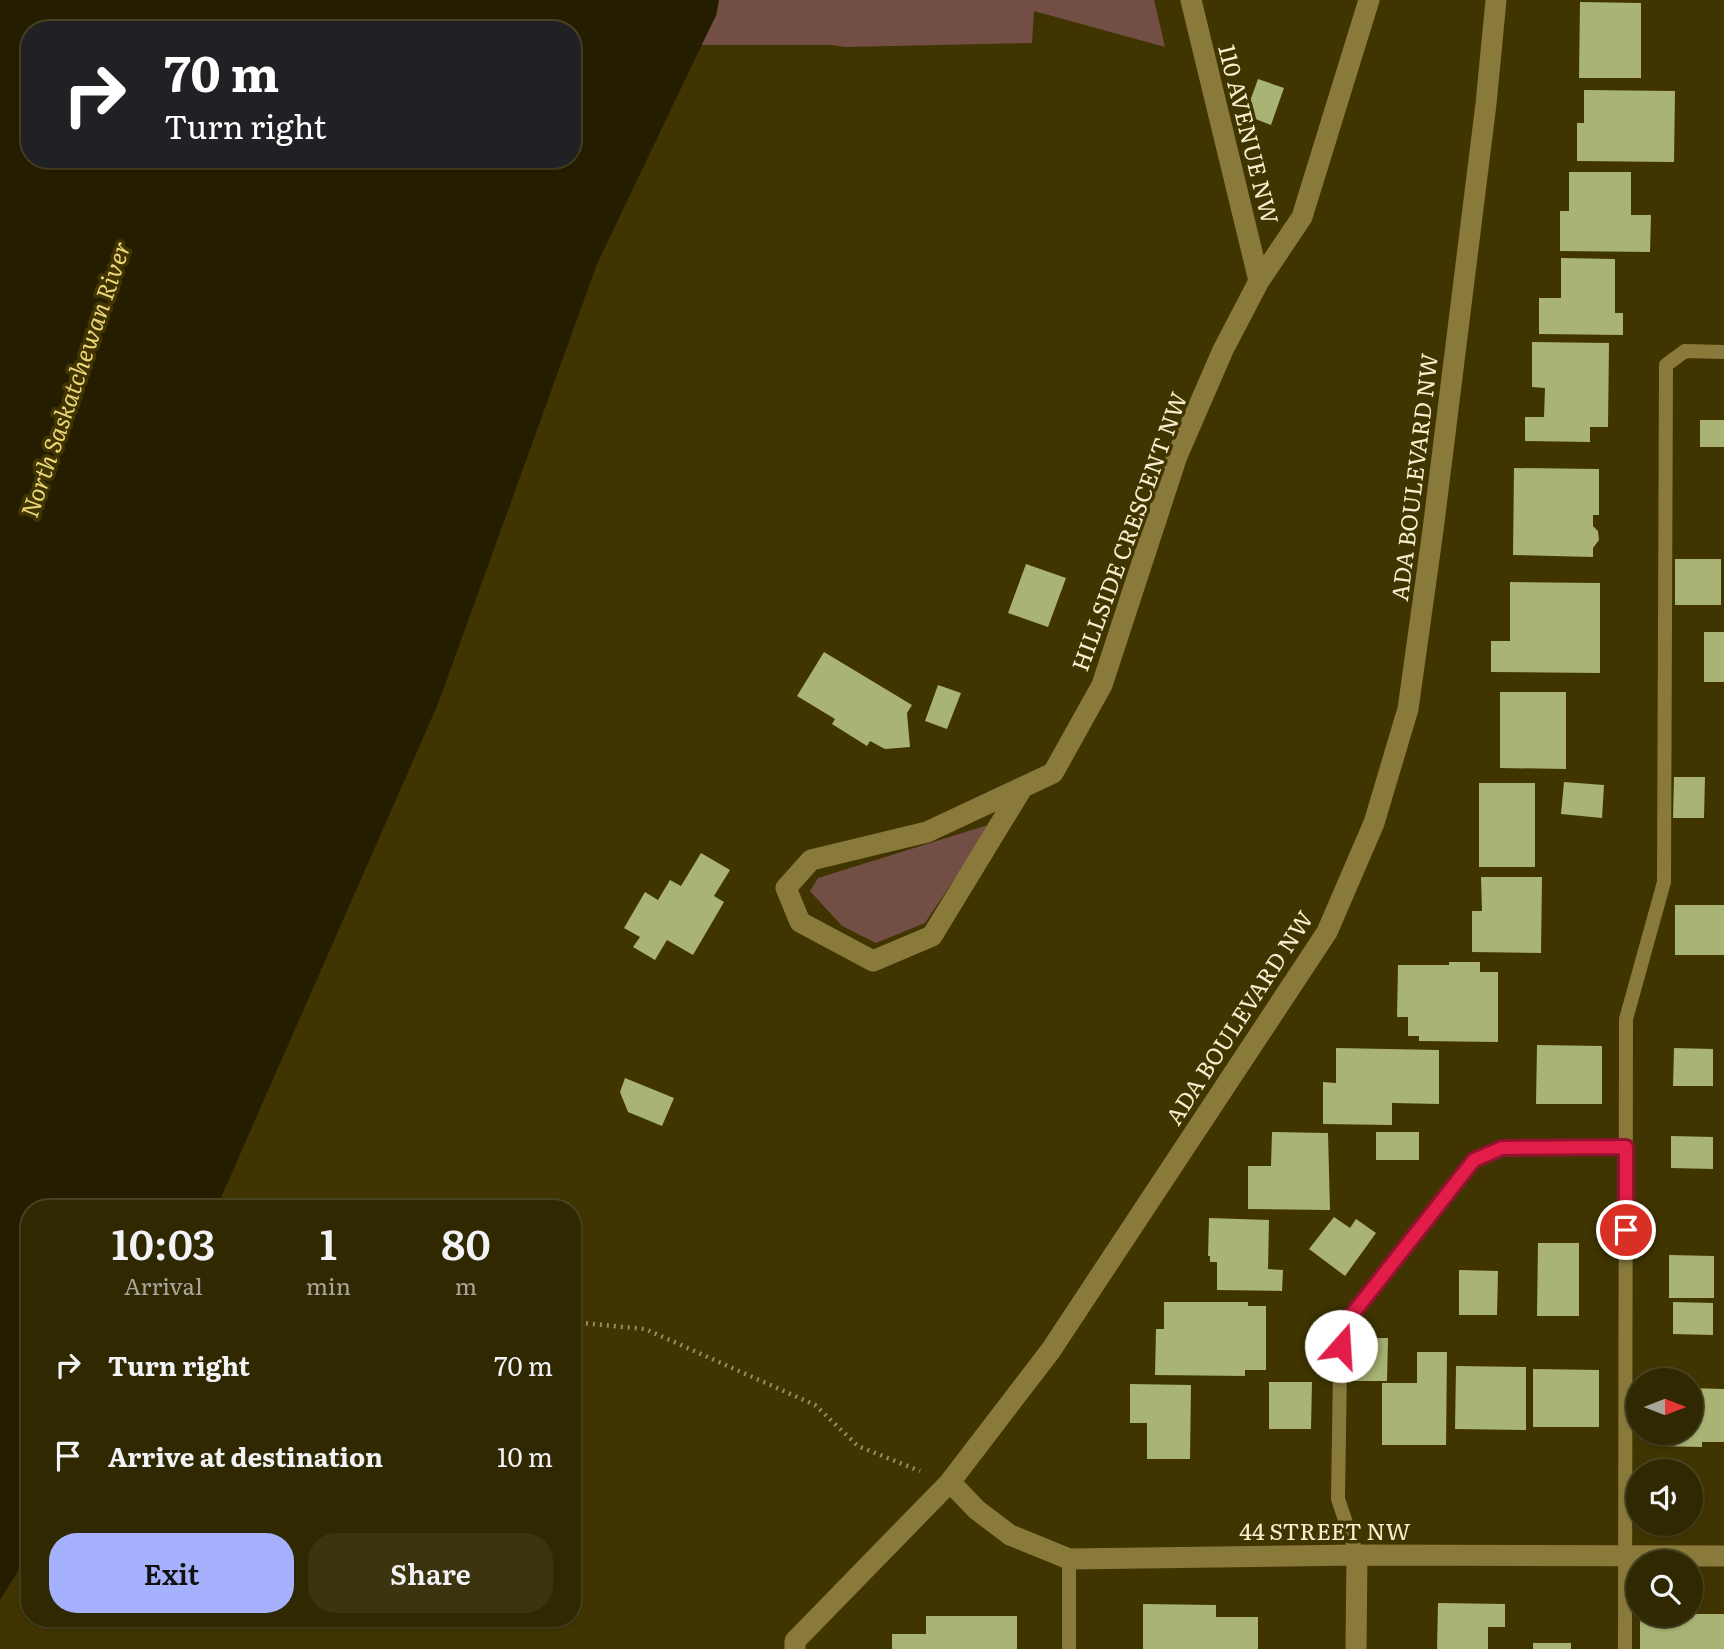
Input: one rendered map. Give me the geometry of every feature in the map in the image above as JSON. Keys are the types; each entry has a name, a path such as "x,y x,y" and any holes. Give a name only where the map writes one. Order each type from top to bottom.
{"street":[{"name":"110 AVENUE NW","path":"1191,0 1259,281"},
{"name":"HILLSIDE CRESCENT NW","path":"1021,790 932,936 873,961 800,922 786,888 811,860 927,832 1053,773 1102,685 1177,456 1223,350 1259,281 1302,217 1369,0"},
{"name":"ADA BOULEVARD NW","path":"795,1649 795,1641 950,1482 1051,1350 1327,932 1374,822 1408,709 1486,104 1496,0"},
{"name":"44 STREET NW","path":"950,1482 977,1510 1010,1535 1069,1559 1357,1555 1625,1558 1724,1556"},
{"path":"1356,1649 1357,1555"}],"lane":[{"path":"1625,1649 1626,1019 1664,882 1665,365 1685,351 1724,352"},
{"path":"1357,1555 1338,1499 1339,1366 1343,1326 1474,1160 1502,1148 1626,1147"},
{"path":"1069,1559 1069,1649"}],"path":[{"path":"581,1323 645,1329 816,1405 858,1446 950,1482"}],"shaded area":[{"path":"719,0 1154,0 1165,47 1034,11 1032,43 845,47 701,45 716,16"},
{"path":"991,824 925,923 876,943 842,926 810,891 818,878"}],"water":[{"name":"North Saskatchewan River","path":"0,0 719,0 716,15 597,264 438,704 220,1200 21,1200 21,1566 0,1600"}],"building":[{"path":"1580,2 1641,3 1641,78 1579,78"},
{"path":"1258,79 1284,88 1271,125 1245,115"},
{"path":"1584,90 1675,91 1674,162 1577,161 1577,123 1584,123"},
{"path":"1569,172 1631,172 1631,215 1651,215 1650,252 1560,251 1560,211 1569,211"},
{"path":"1561,258 1615,259 1615,313 1623,313 1623,335 1539,334 1539,298 1561,298"},
{"path":"1532,342 1609,343 1608,427 1590,427 1590,442 1525,441 1525,417 1544,417 1545,388 1532,387"},
{"path":"1700,420 1724,420 1724,447 1700,447"},
{"path":"1514,468 1599,469 1599,515 1593,515 1593,526 1598,531 1599,540 1593,548 1593,557 1513,555"},
{"path":"1675,559 1721,559 1721,605 1675,605"},
{"path":"1026,564 1066,578 1048,627 1008,613"},
{"path":"1510,582 1600,583 1600,673 1491,672 1491,641 1510,641"},
{"path":"1704,632 1724,632 1724,682 1704,682"},
{"path":"824,652 912,705 907,713 910,747 885,749 870,741 867,746 832,724 835,719 797,696"},
{"path":"938,685 961,693 947,729 925,721"},
{"path":"1500,692 1566,692 1566,769 1500,768"},
{"path":"1674,777 1705,777 1704,818 1673,818"},
{"path":"1564,782 1604,785 1602,818 1561,814"},
{"path":"1479,783 1535,783 1535,867 1479,867"},
{"path":"701,853 730,870 714,896 724,902 693,955 667,940 655,960 633,947 640,937 624,928 645,892 658,900 670,880 681,886"},
{"path":"1481,877 1542,877 1541,953 1472,952 1472,911 1482,911"},
{"path":"1675,905 1724,905 1724,955 1675,955"},
{"path":"1449,962 1480,962 1480,972 1498,972 1498,1042 1419,1041 1419,1036 1408,1036 1408,1017 1397,1017 1398,965 1449,965"},
{"path":"1537,1045 1602,1046 1602,1104 1536,1104"},
{"path":"1336,1048 1439,1050 1439,1104 1392,1103 1392,1125 1323,1124 1323,1082 1336,1083"},
{"path":"1674,1048 1713,1049 1713,1086 1673,1086"},
{"path":"625,1078 674,1098 662,1126 628,1112 620,1092"},
{"path":"1272,1132 1328,1133 1330,1210 1248,1209 1248,1166 1271,1166"},
{"path":"1376,1132 1419,1132 1419,1160 1376,1160"},
{"path":"1671,1136 1713,1137 1713,1169 1671,1168"},
{"path":"1334,1217 1350,1228 1356,1219 1376,1233 1345,1276 1309,1249"},
{"path":"1209,1218 1269,1220 1268,1269 1283,1270 1282,1291 1217,1290 1217,1262 1210,1262 1208,1256"},
{"path":"1538,1243 1579,1243 1579,1316 1537,1316"},
{"path":"1669,1255 1714,1256 1714,1298 1669,1298"},
{"path":"1459,1270 1498,1271 1497,1315 1459,1315"},
{"path":"1164,1302 1248,1302 1248,1306 1266,1306 1266,1370 1245,1370 1245,1376 1155,1375 1156,1329 1164,1329"},
{"path":"1673,1302 1713,1303 1713,1335 1673,1334"},
{"path":"1353,1338 1388,1338 1387,1381 1352,1381"},
{"path":"1417,1352 1447,1352 1446,1445 1382,1445 1382,1383 1417,1383"},
{"path":"1456,1366 1526,1367 1526,1430 1455,1429"},
{"path":"1533,1369 1599,1370 1599,1427 1533,1427"},
{"path":"1269,1382 1312,1382 1311,1429 1269,1429"},
{"path":"1130,1384 1191,1385 1190,1459 1147,1459 1147,1423 1130,1423"},
{"path":"1703,1388 1724,1389 1724,1442 1703,1442"},
{"path":"1438,1603 1505,1604 1505,1627 1488,1627 1488,1649 1437,1649"},
{"path":"1143,1604 1216,1605 1216,1617 1258,1617 1258,1649 1143,1649"},
{"path":"1703,1614 1724,1614 1724,1649 1640,1649 1640,1627 1703,1627"},
{"path":"926,1616 1017,1616 1017,1649 892,1649 892,1634 926,1634"},
{"path":"1533,1643 1571,1643 1571,1649 1533,1649"}],"route":[{"path":"1341,1346 1343,1326 1474,1160 1502,1148 1626,1147 1626,1230"}]}
